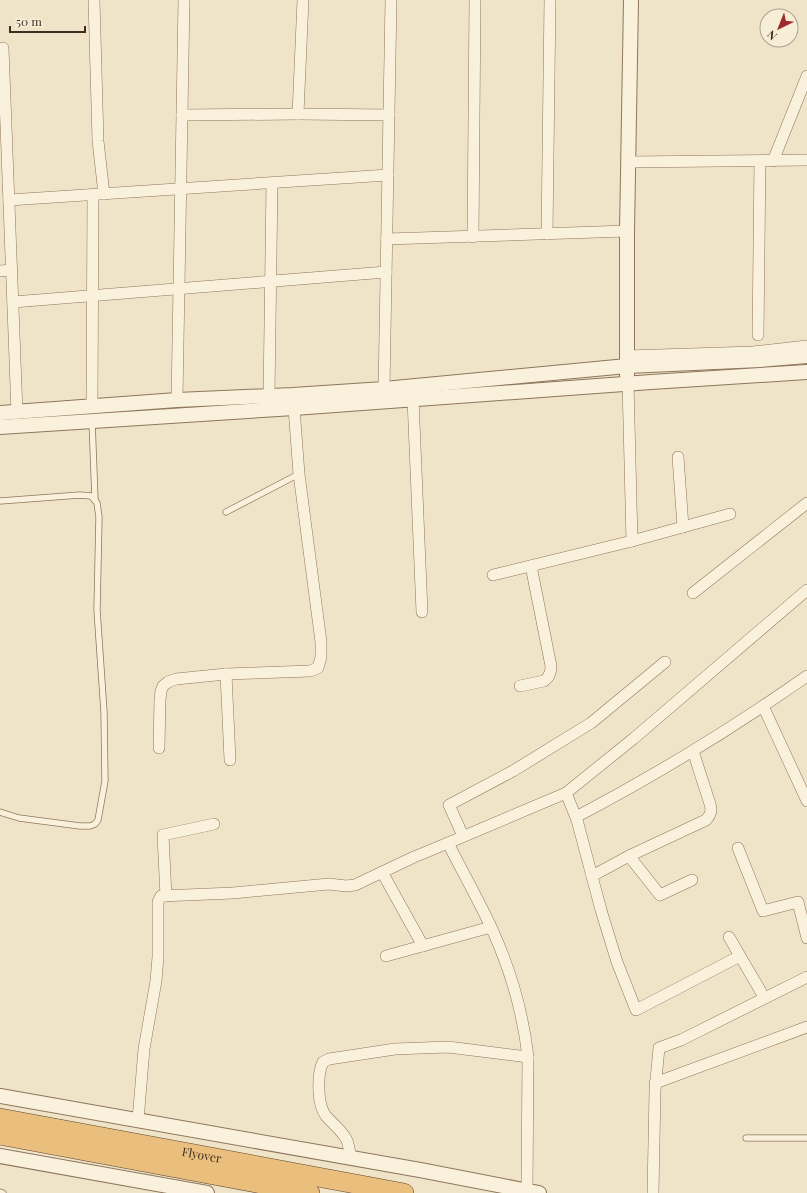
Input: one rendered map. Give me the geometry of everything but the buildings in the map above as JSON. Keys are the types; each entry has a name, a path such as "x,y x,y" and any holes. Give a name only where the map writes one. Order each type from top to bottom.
{"highway":[{"name":"Flyover","path":"0,1118 404,1193"},
{"name":"Flyover","path":"0,1135 310,1193"}],"street":[{"path":"92,414 92,295 98,194 94,0"},
{"path":"177,400 184,0"},
{"path":"298,114 303,0"},
{"path":"384,389 391,0"},
{"path":"472,236 475,0"},
{"path":"547,234 550,0"},
{"path":"632,0 627,232 627,361 632,541"},
{"path":"0,49 3,48 17,412"},
{"path":"773,161 807,76"},
{"path":"182,115 389,115"},
{"path":"629,162 807,160"},
{"path":"758,336 760,161"},
{"path":"9,200 388,175"},
{"path":"269,396 272,183"},
{"path":"387,239 627,232"},
{"path":"0,271 12,270"},
{"path":"13,302 386,272"},
{"path":"0,427 177,400 384,389 627,361 753,352 807,346"},
{"path":"627,361 752,360 807,356"},
{"path":"0,413 92,414 294,408 628,383 807,372"},
{"path":"413,399 422,612"},
{"path":"159,748 160,700 163,686 168,682 176,679 226,674 310,671 318,668 321,657 321,642 299,474 294,408"},
{"path":"678,457 683,527"},
{"path":"693,593 807,503"},
{"path":"493,575 632,541 730,514"},
{"path":"520,686 544,681 551,672 552,666 531,566"},
{"path":"138,1120 144,1049 156,981 158,957 158,902 161,896 233,893 329,884 346,886 356,885 414,857 566,793 634,739 807,590"},
{"path":"463,836 449,805 513,771 591,723 665,662"},
{"path":"226,674 230,760"},
{"path":"576,817 633,787 693,751 807,676"},
{"path":"763,706 807,801"},
{"path":"592,876 706,820 710,816 712,811 693,751"},
{"path":"566,793 576,817 600,910 617,962 636,1010 740,956"},
{"path":"166,896 163,835 214,824"},
{"path":"0,1096 351,1158 533,1192 526,1039 515,994 502,954 491,927 448,843"},
{"path":"738,848 763,911 802,900 807,938"},
{"path":"630,856 660,895 692,880"},
{"path":"382,872 423,946"},
{"path":"386,956 491,927"},
{"path":"729,937 764,997"},
{"path":"653,1193 655,1083 659,1048 681,1040 764,997 807,977"},
{"path":"655,1083 807,1027"},
{"path":"351,1158 346,1138 335,1124 326,1116 320,1103 319,1074 324,1062 329,1059 395,1049 448,1047 528,1057"},
{"path":"0,1156 207,1193"}],"lane":[{"path":"0,812 19,818 80,826 90,826 95,824 98,820 105,781 104,712 97,610 99,517 95,499 92,414"},
{"path":"226,512 299,474"},
{"path":"0,501 80,495 91,496 95,499"},
{"path":"746,1138 807,1138"}]}
